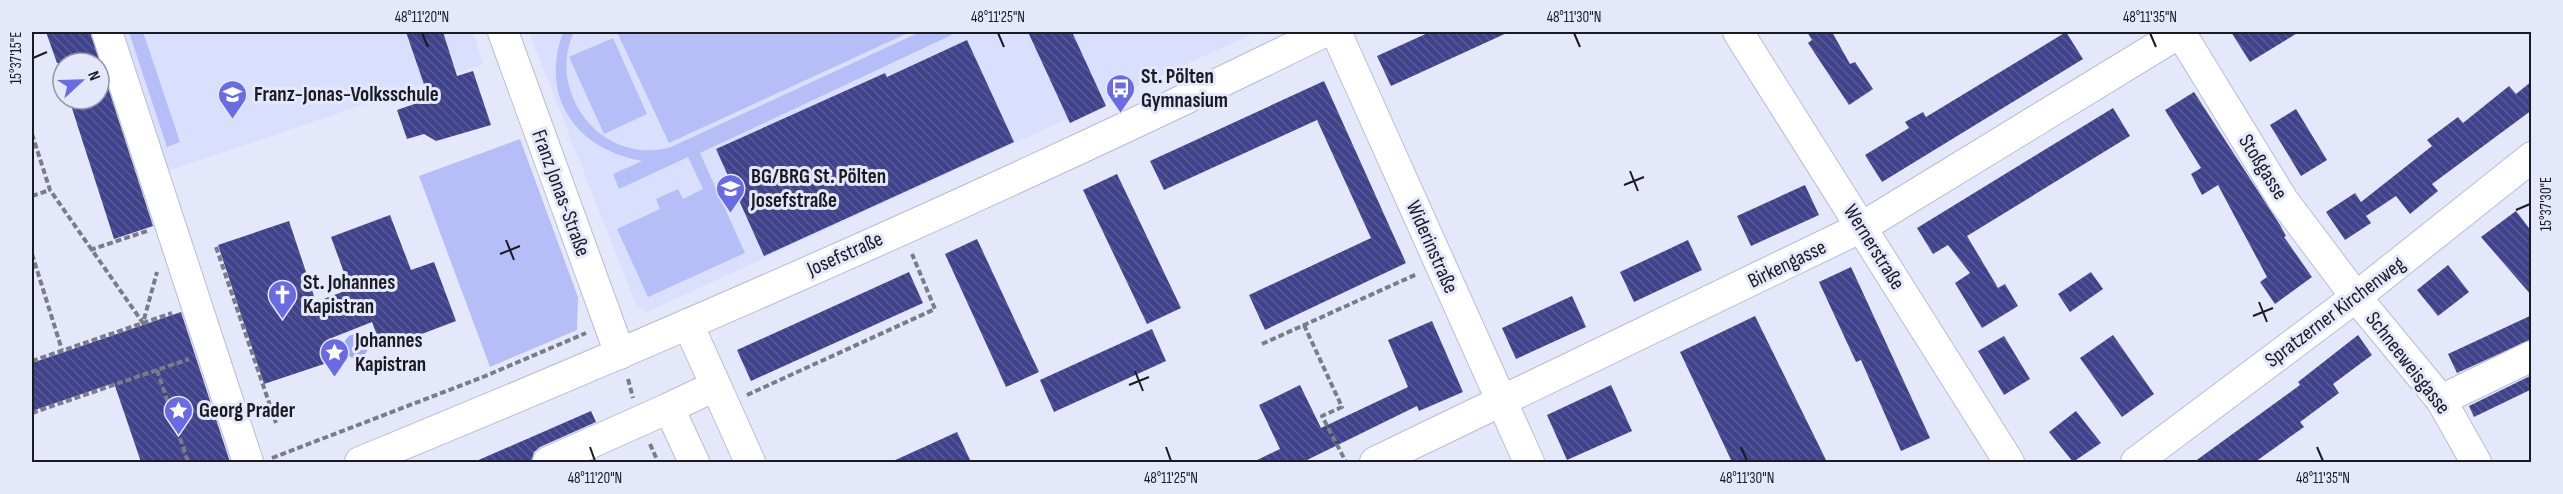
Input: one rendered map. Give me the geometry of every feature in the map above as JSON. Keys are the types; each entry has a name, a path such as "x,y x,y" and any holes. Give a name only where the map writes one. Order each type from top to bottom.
{"street":[{"path":"107,32 212,350 258,461"},
{"name":"Franz Jonas-Straße","path":"502,32 620,354"},
{"name":"Josefstraße","path":"360,462 688,324 1124,128 1324,32"},
{"name":"Widerinstraße","path":"1336,32 1529,462"},
{"name":"Wernerstraße","path":"1738,32 2008,462"},
{"name":"Birkengasse","path":"1375,462 1502,403 1862,227 2180,32"},
{"name":"Stoßgasse","path":"2180,32 2283,200 2356,297"},
{"name":"Spratzerner Kirchenweg","path":"2136,462 2529,166"},
{"name":"Schneeweisgasse","path":"2356,297 2441,400 2476,462"},
{"path":"688,324 750,462"},
{"path":"2441,400 2532,356"},
{"path":"548,462 669,408 720,396"},
{"path":"669,408 694,462"}],"path":[{"path":"32,135 50,190 143,323"},
{"path":"32,196 50,190"},
{"path":"90,250 171,223"},
{"path":"720,396 935,309 901,228"},
{"path":"216,247 276,423"},
{"path":"32,254 62,350"},
{"path":"1263,344 1440,263"},
{"path":"143,323 158,267"},
{"path":"32,361 198,304"},
{"path":"258,461 483,377 609,323"},
{"path":"1304,325 1342,407 1322,416 1346,462"},
{"path":"32,413 212,350"},
{"path":"157,370 188,462"}],"shaded area":[{"name":"Franz-Jonas-Volksschule","path":"115,32 473,32 483,64 162,173"},
{"path":"129,32 143,32 180,142 167,147"},
{"name":"BG/BRG St. Pölten Josefstraße","path":"529,32 1257,32 1105,101 1106,106 1069,123 1067,119 647,312 636,305"},
{"path":"563,32 574,32 567,56 568,79 574,101 587,120 603,136 624,146 646,150 671,147 920,32 958,32 700,153 745,253 648,297 617,229 660,209 656,199 678,189 683,199 703,189 688,157 619,189 613,174 642,161 619,155 599,145 582,133 569,117 560,99 556,79 557,56"},
{"path":"617,32 910,32 669,143"},
{"path":"613,38 647,114 604,134 569,57"},
{"path":"520,139 578,297 577,330 490,367 419,176"},
{"path":"356,334 365,337 368,346 365,355 356,358 347,355 344,346 347,337"}],"building":[{"path":"46,32 90,32 96,51 53,51"},
{"path":"406,32 443,32 457,76 473,71 491,125 436,141 424,134 407,139 397,110 429,99"},
{"path":"1028,32 1072,32 1106,106 1070,123"},
{"path":"1430,32 1509,32 1391,86 1377,56"},
{"path":"1807,32 1832,32 1850,64 1855,62 1873,89 1849,105 1808,43 1812,40"},
{"path":"2066,32 2083,59 1882,182 1865,155 1909,128 1905,122 1923,112 1926,117"},
{"path":"2231,32 2299,32 2250,62"},
{"path":"967,40 1014,142 764,256 716,149 885,73 887,77"},
{"path":"1324,81 1406,263 1265,330 1249,295 1371,238 1317,120 1164,190 1150,161"},
{"path":"2532,81 2532,110 2432,184 2438,191 2410,214 2396,196 2366,216 2371,223 2345,240 2326,212 2355,193 2361,202 2432,146 2427,140 2458,117 2463,123 2509,86 2516,94"},
{"path":"2194,92 2280,225 2286,236 2284,237 2312,277 2275,304 2260,282 2267,277 2218,185 2202,195 2191,174 2201,168 2165,110"},
{"path":"111,97 153,226 114,239 73,111 111,111"},
{"path":"2113,108 2130,136 1967,236 1998,288 2005,284 2018,306 1982,328 1955,283 1970,273 1948,245 1933,254 1917,228"},
{"path":"2296,109 2327,160 2301,176 2270,125"},
{"path":"1117,174 1181,308 1147,324 1083,190"},
{"path":"1805,185 1819,215 1751,246 1737,216"},
{"path":"2516,211 2532,232 2532,296 2481,237"},
{"path":"390,215 411,270 434,262 456,321 382,349 372,322 329,339 336,360 264,384 218,245 289,221 316,302 350,289 331,237"},
{"path":"977,239 1039,372 1006,387 945,254"},
{"path":"1688,240 1702,270 1634,302 1620,272"},
{"path":"2448,265 2469,292 2438,316 2417,290"},
{"path":"1851,267 1930,438 1901,451 1861,360 1856,362 1819,282"},
{"path":"909,272 923,303 751,381 737,350"},
{"path":"2091,272 2103,289 2070,312 2058,294"},
{"path":"1572,296 1586,327 1516,359 1502,328"},
{"path":"181,312 230,462 141,462 114,383 32,411 32,363"},
{"path":"2532,315 2532,339 2457,373 2448,354"},
{"path":"1755,316 1827,462 1732,462 1680,352"},
{"path":"1432,321 1463,392 1419,411 1417,406 1303,462 1253,462 1280,449 1259,405 1300,385 1321,428 1408,387 1388,340"},
{"path":"1152,329 1166,361 1054,412 1040,380"},
{"path":"2113,335 2154,394 2122,417 2080,358"},
{"path":"2358,335 2372,355 2333,384 2339,393 2300,422 2304,427 2255,462 2194,462 2300,385 2298,382"},
{"path":"2004,336 2030,379 2004,395 1978,351"},
{"path":"2532,375 2532,389 2474,417 2469,406"},
{"path":"1611,385 1632,431 1567,460 1547,415"},
{"path":"591,411 596,422 540,447 534,452 531,462 474,462"},
{"path":"2076,411 2101,443 2073,462 2049,432"},
{"path":"957,432 971,462 891,462"}],"place":[{"name":"St. Pölten Gymnasium","path":"1120,114"},
{"name":"Franz-Jonas-Volksschule","path":"233,120"},
{"name":"BG/BRG St. Pölten Josefstraße","path":"730,214"},
{"name":"St. Johannes Kapistran","path":"282,320"},
{"name":"Johannes Kapistran","path":"334,378"},
{"name":"Georg Prader","path":"178,436"}]}
